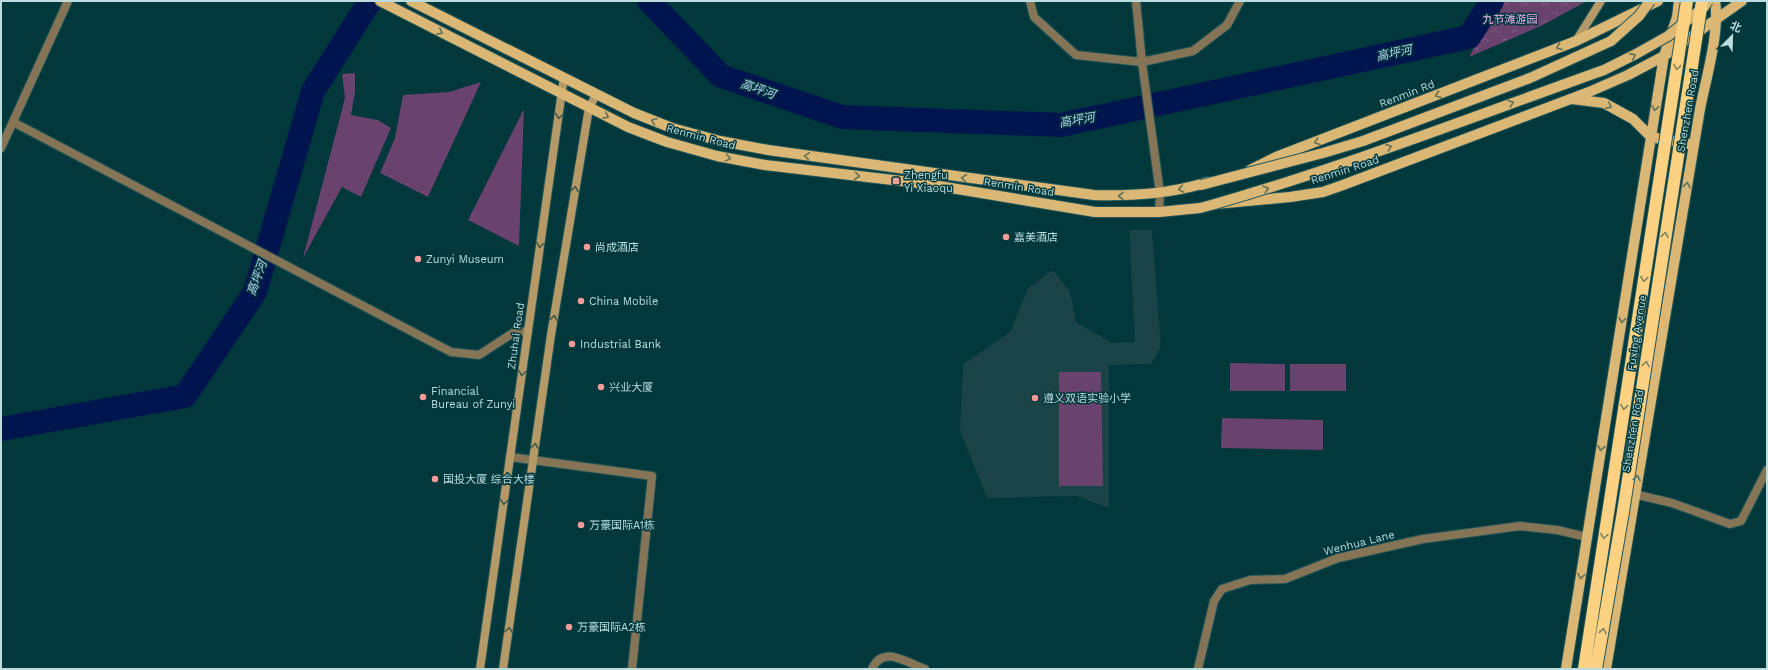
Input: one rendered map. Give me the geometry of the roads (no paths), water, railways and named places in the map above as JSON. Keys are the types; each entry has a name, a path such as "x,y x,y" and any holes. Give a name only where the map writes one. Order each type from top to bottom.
{"highway":[{"name":"Fuxing Avenue","path":"1584,669 1687,1"},
{"name":"Fuxing Avenue","path":"1596,669 1623,512 1702,1"}],"main road":[{"name":"Renmin Road","path":"380,1 589,108 667,142 730,158 765,164 927,184 1095,212 1159,212 1323,192 1571,99 1628,75 1664,56 1742,1"},
{"name":"Renmin Road","path":"411,1 634,113 672,128 720,141 768,150 1094,195 1125,196 1160,193"},
{"path":"1201,185 1363,141 1530,78 1611,41 1639,16 1650,1"},
{"name":"Renmin Rd","path":"1160,193 1201,185 1250,170 1276,157 1576,41 1658,1"},
{"path":"1566,669 1664,56 1677,17 1679,1"},
{"path":"1215,204 1271,188 1336,166 1604,70 1668,36 1704,7 1708,1"},
{"name":"Shenzhen Road","path":"1606,669 1634,494 1716,19 1715,1"},
{"path":"1571,99 1604,103 1633,119 1651,137 1694,145"}],"street":[{"path":"1,148 68,1"},
{"path":"1030,1 1034,17 1076,55 1142,62 1194,51 1227,25 1240,1"},
{"path":"1136,1 1142,62 1160,193 1159,212"},
{"path":"1576,41 1601,1"},
{"name":"Zhuhai Road","path":"480,669 564,77"},
{"path":"503,669 550,335 589,108 596,95"},
{"path":"13,122 451,352 479,355 516,331 528,332"},
{"path":"510,457 652,476 632,669"},
{"path":"1634,494 1672,503 1730,524 1741,521 1767,470"},
{"name":"Wenhua Lane","path":"1198,669 1214,601 1222,589 1250,580 1285,579 1338,558 1423,539 1520,526 1557,530 1587,537"},
{"path":"872,669 875,661 883,657 892,656 925,669"}],"waterway":[{"name":"高坪河","path":"1,429 185,396 255,292 313,91 370,1"},
{"name":"高坪河","path":"649,1 721,76 842,117 1061,125 1469,37 1492,1"}],"place":[{"name":"Zhengfu Yi Xiaoqu","path":"896,181"},
{"name":"嘉美酒店","path":"1006,237"},
{"name":"尚成酒店","path":"587,247"},
{"name":"Zunyi Museum","path":"418,259"},
{"name":"China Mobile","path":"581,301"},
{"name":"Industrial Bank","path":"572,344"},
{"name":"兴业大厦","path":"601,387"},
{"name":"Financial Bureau of Zunyi","path":"423,397"},
{"name":"遵义双语实验小学","path":"1035,398"},
{"name":"国投大厦 综合大楼","path":"435,479"},
{"name":"万豪国际A1栋","path":"581,525"},
{"name":"万豪国际A2栋","path":"569,627"}],"park label":[{"name":"九节滩游园","path":"1510,19"}]}
